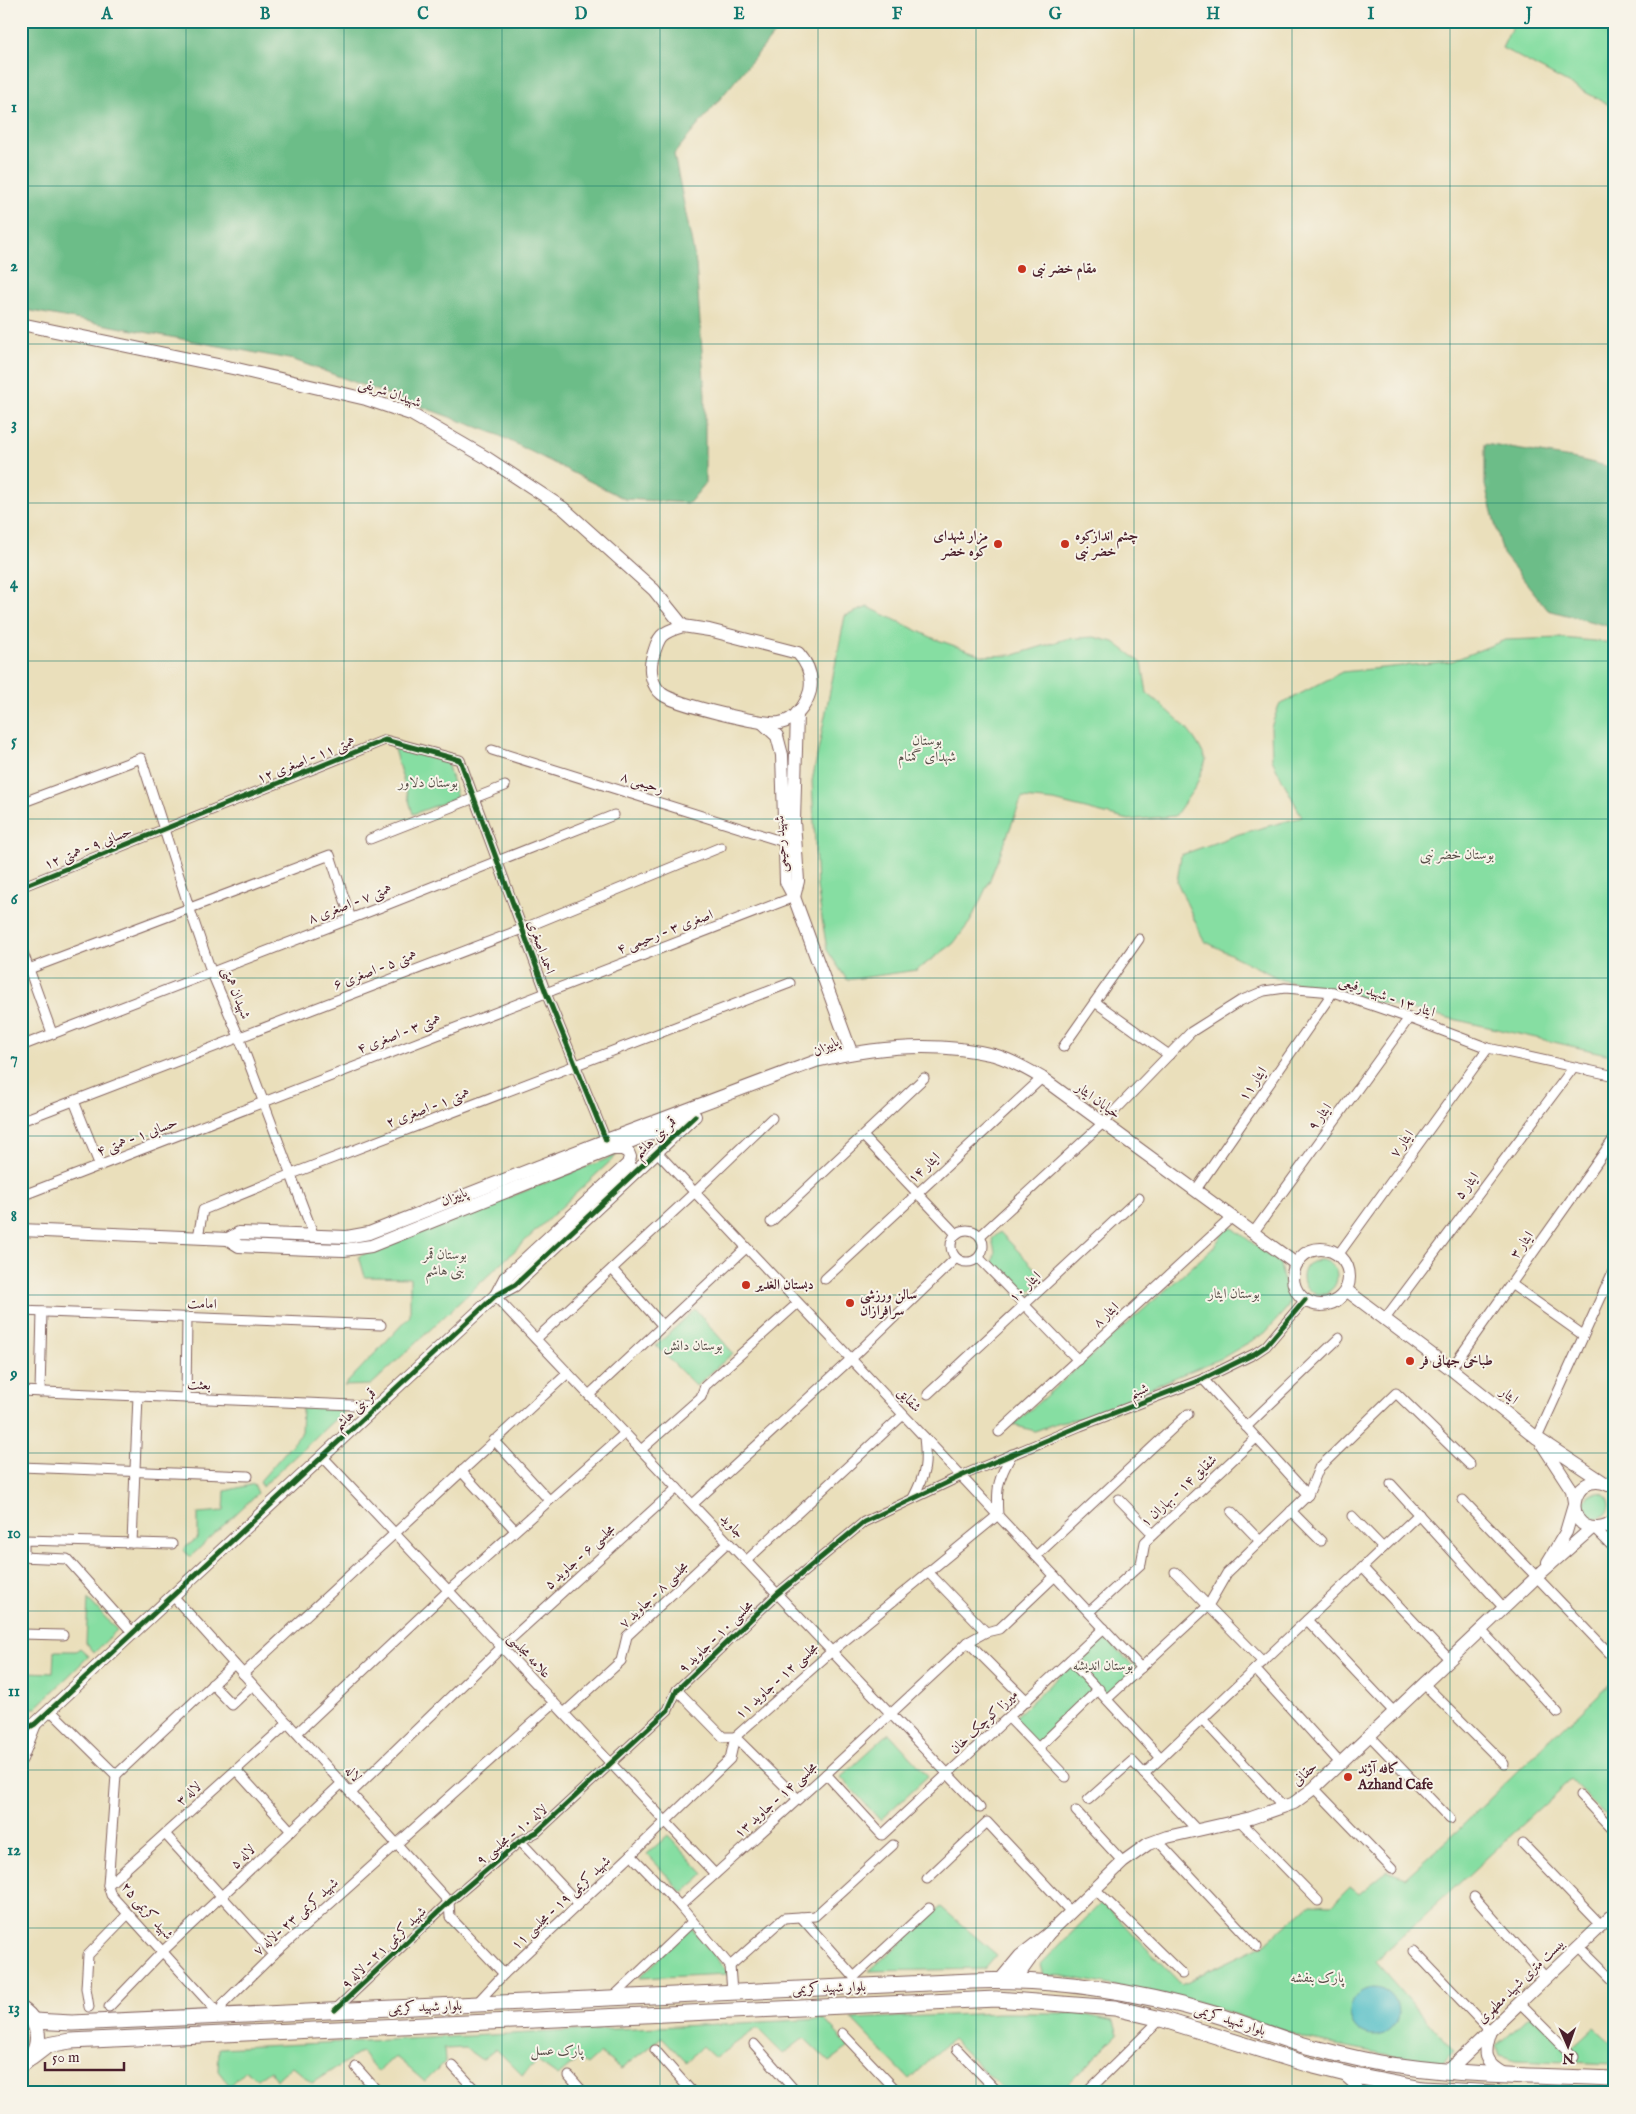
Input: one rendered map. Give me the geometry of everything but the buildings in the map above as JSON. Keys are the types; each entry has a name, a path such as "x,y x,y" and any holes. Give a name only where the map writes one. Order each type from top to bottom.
{"main road":[{"name":"شهیدان شریفی","path":"21,324 237,369 366,399 411,414 487,458 563,508 654,590 683,626"},
{"path":"683,626 798,653 807,664 811,684 807,701 797,713 792,719 780,723 763,723 683,703 662,694 653,682 650,668 657,642 665,632 683,626"},
{"name":"شهید رحیمی","path":"797,713 794,812 798,881 794,897 851,1052"},
{"path":"763,723 777,736 782,755 786,882 794,897"},
{"name":"خیابان ایثار","path":"851,1052 922,1047 954,1049 994,1055 1018,1064 1042,1078 1296,1264"},
{"name":"پاییزان","path":"21,1230 228,1238 239,1233 347,1237 369,1233 609,1144 695,1116 819,1068 851,1052"},
{"name":"پاییزان","path":"228,1238 239,1246 344,1250 371,1246 609,1144 816,1061 851,1052"},
{"name":"قمر بنی هاشم","path":"35,1724 495,1296 515,1285 695,1116"},
{"name":"قمر بنی هاشم","path":"495,1296 505,1278 628,1164 630,1158 628,1152 609,1144"},
{"path":"312,1249 314,1236"},
{"path":"1315,1250 1331,1251 1338,1255 1347,1267 1349,1275 1346,1290 1340,1297 1323,1305 1313,1304 1305,1300 1295,1287 1293,1271 1301,1257 1315,1250"},
{"name":"ایثار","path":"1346,1290 1451,1368 1537,1438 1612,1488"},
{"path":"1537,1438 1572,1490 1578,1519 1593,1528"},
{"path":"1539,1575 1566,1532 1577,1494 1585,1485 1597,1482 1612,1488"},
{"path":"1539,1575 1593,1528 1607,1526 1615,1520"},
{"name":"حقانی","path":"1007,1980 1048,1934 1123,1862 1148,1844 1197,1830 1240,1821 1284,1807 1294,1803 1314,1788 1539,1575"},
{"path":"21,1732 35,1724"},
{"path":"21,1759 35,1724"},
{"name":"بیست متری شهید مطهری","path":"1448,2071 1615,1912"},
{"path":"1004,2000 1007,1980"},
{"name":"بلوار شهید کریمی","path":"25,2012 72,2023 732,1992 854,1982 1007,1980 1081,1986 1165,2001 1214,2014 1312,2048 1397,2066 1448,2071 1615,2079"},
{"name":"بلوار شهید کریمی","path":"26,2062 48,2045 70,2041 1004,2000 1115,2008 1161,2019 1310,2065 1343,2073 1385,2088 1496,2093"},
{"path":"25,2012 38,2030 36,2050 26,2062"},
{"path":"70,2041 61,2039 59,2029 61,2025 72,2023"},
{"path":"1490,2031 1486,2042 1486,2059 1490,2066 1504,2074"},
{"path":"1343,2073 1354,2083 1359,2093"}],"street":[{"name":"همتی ۱۱ - اصغری ۱۲","path":"163,829 385,740 460,760"},
{"name":"رحیمی ۸","path":"492,750 784,842"},
{"name":"شهیدان همتی","path":"21,803 141,758 188,907 211,971 239,1037 289,1175 314,1236"},
{"name":"احمد اصغری","path":"460,760 546,993 609,1144"},
{"path":"370,839 505,786"},
{"name":"همتی ۷ - اصغری ۸","path":"21,1046 614,815"},
{"name":"حسابی ۹ - همتی ۱۲","path":"21,887 163,829"},
{"name":"همتی ۵ - اصغری ۶","path":"21,1121 522,929 722,847"},
{"path":"25,970 330,855 351,919"},
{"name":"اصغری ۳ - رحیمی ۴","path":"546,993 794,897"},
{"path":"1063,1046 1139,939"},
{"path":"21,947 25,970 52,1034"},
{"name":"همتی ۱ - اصغری ۲","path":"198,1237 203,1210 289,1175 576,1067 790,983"},
{"name":"ایثار ۱۳ - شهید رفیعی","path":"980,1236 1103,1123 1191,1032 1240,1001 1264,991 1285,988 1333,992 1488,1048 1615,1076"},
{"name":"ایثار ۱۱","path":"1195,1191 1333,992"},
{"name":"همتی ۳ - اصغری ۴","path":"262,1103 546,993"},
{"path":"1095,1002 1169,1055"},
{"name":"ایثار ۹","path":"1253,1233 1409,1018"},
{"name":"ایثار ۷","path":"1338,1255 1488,1048"},
{"name":"ایثار ۵","path":"1384,1320 1572,1068"},
{"path":"771,1222 924,1078"},
{"name":"ایثار ۱۴","path":"825,1279 1042,1078"},
{"path":"74,1101 100,1166"},
{"name":"حسابی ۱ - همتی ۴","path":"21,1196 262,1103"},
{"path":"536,1339 772,1118"},
{"path":"864,1136 956,1234"},
{"name":"ایثار ۳","path":"1451,1368 1615,1137"},
{"name":"شقایق","path":"656,1152 1141,1668"},
{"name":"ایثار ۱۰","path":"928,1394 1139,1198"},
{"name":"ایثار ۸","path":"999,1432 1231,1218"},
{"path":"971,1230 980,1236 984,1244 979,1258 965,1263 956,1258 951,1246 956,1234 961,1231 971,1230"},
{"path":"589,1395 746,1248"},
{"path":"692,1504 851,1359 956,1258"},
{"path":"979,1258 1078,1360"},
{"path":"1537,1438 1615,1267"},
{"path":"612,1269 663,1326"},
{"path":"1511,1284 1583,1335"},
{"name":"جاوید","path":"495,1296 980,1808"},
{"name":"شبنم","path":"912,1498 1080,1426 1203,1379 1266,1346 1305,1300"},
{"path":"641,1450 701,1397 705,1386 798,1303"},
{"name":"امامت","path":"21,1311 381,1325"},
{"path":"40,1392 42,1312"},
{"path":"186,1398 187,1317"},
{"path":"1246,1427 1339,1338"},
{"path":"243,1674 394,1532 568,1373"},
{"path":"1203,1379 1308,1495"},
{"name":"بعثت","path":"21,1391 376,1406"},
{"path":"1107,1699 1208,1606 1227,1573 1308,1495 1319,1468 1396,1393 1470,1465"},
{"path":"132,1543 138,1396"},
{"path":"746,1561 904,1414"},
{"path":"1036,1556 1188,1414"},
{"path":"297,1733 449,1590 624,1432"},
{"path":"912,1498 922,1480 926,1461 924,1436"},
{"name":"شقایق ۱۴ - بهاران ۱","path":"1089,1612 1142,1564 1145,1542 1256,1438"},
{"path":"494,1440 549,1500"},
{"path":"998,1515 996,1495 999,1477 1012,1454"},
{"name":"علامه مجلسی","path":"323,1457 715,1874"},
{"path":"21,1467 248,1476"},
{"path":"461,1471 515,1530"},
{"path":"1392,1484 1504,1608"},
{"name":"مجلسی ۶ - جاوید ۵","path":"351,1793 502,1647 677,1488"},
{"name":"مجلسی ۱۰ - جاوید ۹","path":"610,1762 668,1710 677,1690 777,1594 864,1522 912,1498"},
{"path":"1120,1499 1153,1534"},
{"path":"1463,1500 1539,1575 1615,1659"},
{"path":"1291,1511 1321,1541"},
{"path":"1232,1512 1260,1541"},
{"path":"1144,1774 1419,1514"},
{"name":"مجلسی ۱۲ - جاوید ۱۱","path":"666,1821 730,1759 735,1737 832,1652 998,1515"},
{"path":"1352,1516 1383,1548"},
{"path":"1593,1528 1615,1549"},
{"path":"133,1633 67,1559 23,1557 24,1540 172,1544"},
{"name":"مجلسی ۸ - جاوید ۷","path":"564,1713 621,1661 627,1636 728,1542"},
{"path":"1363,1568 1450,1660"},
{"path":"928,1572 986,1632"},
{"path":"1175,1572 1263,1662"},
{"name":"مجلسی ۱۴ - جاوید ۱۳","path":"680,1906 968,1642 986,1632 999,1629 1055,1576"},
{"name":"لاله","path":"173,1596 448,1902 450,1917 504,1974"},
{"path":"1307,1620 1395,1713"},
{"name":"میرزا کوچک خان","path":"826,1774 882,1835 1104,1628"},
{"path":"1481,1630 1558,1713"},
{"path":"21,1634 63,1635"},
{"path":"968,1642 1027,1701"},
{"path":"1070,1660 1099,1689 1161,1758"},
{"path":"50,1710 116,1775 234,1664"},
{"path":"1255,1669 1340,1763"},
{"path":"212,1684 232,1705 253,1685"},
{"path":"1424,1684 1504,1764"},
{"path":"1038,1748 1099,1689"},
{"path":"677,1690 724,1737 735,1737 798,1799"},
{"name":"شهید کریمی ۲۳ -لاله ۷","path":"220,2015 223,2004 274,1954 554,1703"},
{"path":"1009,1718 1066,1778"},
{"path":"1202,1719 1284,1807"},
{"name":"لاله ۳","path":"108,1885 288,1723"},
{"path":"1369,1735 1450,1819"},
{"path":"1088,1800 1132,1761 1197,1830"},
{"name":"لاله ۱۰ - مجلسی ۹","path":"448,1902 520,1841 537,1832 610,1762"},
{"path":"236,1770 292,1830"},
{"name":"شهید کریمی ۲۵","path":"116,1775 108,1885 111,1894 220,2015"},
{"name":"لاله ۵","path":"109,2007 163,1951 342,1783"},
{"path":"1314,1788 1392,1869"},
{"path":"1580,1795 1615,1832"},
{"path":"1076,1811 1123,1862"},
{"name":"شهید کریمی ۱۹ - مجلسی ۱۱","path":"475,2005 504,1974 666,1821"},
{"path":"1240,1821 1318,1901"},
{"path":"927,1879 987,1822 1071,1912"},
{"path":"165,1834 274,1954"},
{"path":"520,1841 579,1904"},
{"path":"1158,1841 1257,1947"},
{"path":"1523,1844 1601,1925"},
{"path":"730,1966 784,1918 814,1916 893,1845"},
{"path":"631,1855 680,1906 730,1966 732,1992"},
{"path":"1095,1889 1182,1974"},
{"path":"1474,1896 1546,1978"},
{"name":"شهید کریمی ۲۱ - لاله ۹","path":"335,2010 448,1902"},
{"path":"801,1917 854,1982 929,1908"},
{"path":"89,2007 86,1988 88,1955 128,1914"},
{"path":"612,1998 692,1922"},
{"path":"1579,1946 1615,1982"},
{"path":"1414,1951 1490,2031"},
{"path":"1520,2002 1574,2057"},
{"path":"1086,2093 1161,2019"},
{"path":"842,2033 899,2093"},
{"path":"754,2044 797,2093"},
{"path":"957,2049 999,2093"},
{"path":"655,2050 693,2093"},
{"path":"453,2066 478,2093"},
{"path":"356,2067 379,2093"},
{"path":"569,2076 584,2093"}],"green space":[{"path":"21,21 785,21 674,154 696,264 705,395 705,484 689,503 625,499 496,434 294,360 21,309"},
{"path":"1515,21 1615,21 1615,108 1502,48"},
{"path":"1485,444 1577,459 1615,468 1615,628 1548,610 1503,554 1485,485"},
{"name":"بوستان شهدای گمنام","path":"868,607 935,639 984,656 1014,655 1066,639 1094,637 1114,642 1142,663 1147,693 1181,723 1201,749 1206,760 1196,786 1175,816 1129,820 1054,801 1022,798 989,882 970,922 953,944 917,970 847,980 827,950 817,887 812,781 845,616"},
{"name":"بوستان خضر نبی","path":"1562,638 1615,643 1615,1056 1282,980 1204,941 1177,882 1181,855 1239,834 1302,817 1272,760 1271,727 1279,705 1342,672 1452,661 1505,640"},
{"name":"بوستان دلاور","path":"393,746 447,762 457,798 413,814"},
{"name":"بوستان قمر بنی هاشم","path":"617,1155 371,1385 344,1386 410,1316 410,1278 365,1277 359,1256"},
{"name":"بوستان ایثار","path":"1229,1225 1280,1264 1284,1284 1290,1295 1288,1307 1265,1333 1224,1357 1150,1388 1115,1412 1059,1422 1035,1431 1013,1425 1212,1249"},
{"path":"1000,1232 1045,1279 1023,1297 993,1262 995,1252 992,1239"},
{"path":"1320,1260 1332,1265 1337,1277 1332,1289 1320,1294 1308,1289 1303,1277 1308,1265"},
{"name":"بوستان دانش","path":"695,1309 733,1353 696,1386 656,1346"},
{"path":"302,1405 345,1410 262,1487 260,1481 301,1434"},
{"path":"254,1484 258,1493 190,1557 183,1549 198,1538 198,1513 224,1511 225,1491"},
{"path":"1597,1492 1606,1496 1610,1505 1606,1514 1597,1518 1588,1514 1584,1505 1588,1496"},
{"path":"88,1599 117,1630 94,1653 86,1643"},
{"name":"بوستان اندیشه","path":"1103,1635 1136,1669 1105,1698 1096,1688 1038,1746 1011,1721"},
{"path":"80,1648 89,1656 36,1708 28,1708 26,1672 53,1673 54,1651 76,1651"},
{"name":"پارک بنفشه","path":"1615,1680 1615,1825 1571,1780 1375,1961 1454,2051 1442,2065 1311,2040 1195,2001 1063,1976 1044,1975 1041,1964 1102,1902 1181,1984 1265,1944 1310,1904 1332,1905 1350,1887 1359,1894 1387,1871 1405,1878 1458,1830 1567,1723 1571,1722"},
{"path":"889,1733 928,1776 880,1820 841,1777"},
{"path":"668,1835 704,1874 683,1893 647,1854"},
{"path":"941,1907 997,1955 985,1969 869,1971"},
{"path":"691,1928 729,1974 639,1978"},
{"path":"1533,2012 1571,2049 1595,2027 1615,2045 1615,2064 1516,2060 1499,2055 1496,2046"},
{"path":"1000,2013 1076,2013 1114,2021 1118,2034 1059,2093 1007,2093 952,2039 909,2079 851,2019"},
{"name":"پارک عسل","path":"824,2019 849,2047 829,2062 804,2038 783,2054 757,2028 715,2058 702,2046 686,2062 662,2037 621,2069 600,2053 587,2065 578,2059 558,2076 538,2062 522,2075 496,2049 482,2060 465,2048 444,2049 445,2062 425,2082 395,2056 378,2072 361,2052 312,2083 292,2066 276,2080 270,2070 257,2079 246,2070 230,2086 218,2071 219,2048"}],"water":[{"path":"1374,1988 1383,1990 1391,1995 1396,2003 1398,2012 1396,2021 1391,2029 1383,2034 1374,2036 1365,2034 1357,2029 1352,2021 1350,2012 1352,2003 1357,1995 1365,1990"}],"cycle path":[{"path":"21,887 385,740 460,760 546,993 606,1140"},
{"path":"21,1732 35,1724 495,1296 515,1285 695,1116"},
{"path":"335,2010 449,1902 520,1841 537,1832 668,1710 677,1690 777,1594 864,1522 961,1476 1080,1426 1203,1379 1254,1354 1266,1346 1305,1300"}],"place":[{"name":"مقام خضر نبی","path":"1022,269"},
{"name":"مزار شهدای کوه خضر","path":"998,544"},
{"name":"چشم اندازکوه خضر نبی","path":"1065,544"},
{"name":"دبستان الغدیر","path":"746,1285"},
{"name":"سالن ورزشی سرافرازان","path":"850,1303"},
{"name":"طباخی جهانی فر","path":"1410,1361"},
{"name":"کافه آژند Azhand Cafe","path":"1348,1777"}]}
